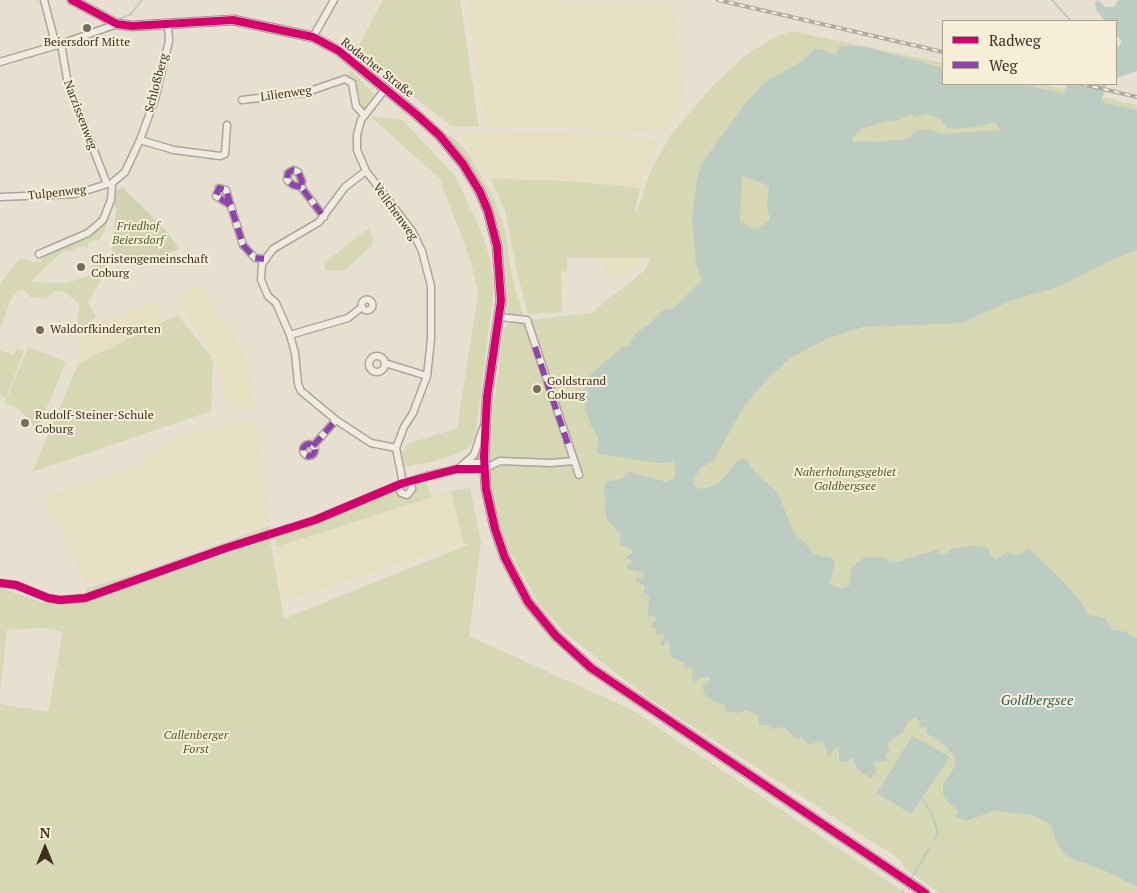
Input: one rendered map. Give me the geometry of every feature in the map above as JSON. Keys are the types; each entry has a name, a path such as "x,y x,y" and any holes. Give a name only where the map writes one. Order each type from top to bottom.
{"street":[{"name":"Narzissenweg","path":"44,0 59,45 68,84 110,184"},
{"name":"Rodacher Straße","path":"72,0 117,24 132,26 168,25 208,20 232,20 313,37 339,51 386,88 431,128 464,164 488,211 497,246 502,285 500,317 486,420"},
{"path":"313,37 334,0"},
{"path":"0,62 59,45 117,24"},
{"name":"Schloßberg","path":"110,184 125,172 140,140 155,99 169,41 168,25"},
{"name":"Lilienweg","path":"242,100 304,93 345,79 352,83 356,106 364,116"},
{"name":"Veilchenweg","path":"386,88 364,116 358,127 357,150 366,172 412,231 429,271 432,314 427,376 414,413 404,427 396,448"},
{"path":"140,140 174,150 220,156 225,154 226,125"},
{"path":"366,172 345,187 324,217 307,230 276,246 264,259 260,272 262,286 268,296 276,303 290,335 301,391 336,420 375,445 396,448 401,493 407,495 412,489 411,481"},
{"path":"39,254 88,233 103,220 111,200 110,184"},
{"name":"Tulpenweg","path":"0,197 75,194 110,184"},
{"path":"301,187 324,217"},
{"path":"230,205 243,245 255,258 264,259"},
{"path":"290,335 348,318 362,307"},
{"path":"500,317 527,320 579,475"},
{"path":"385,363 427,376"},
{"path":"313,446 336,420"},
{"path":"456,469 466,463 477,449 486,420"},
{"path":"486,420 484,463 491,516 508,566 528,602 556,636 592,668 626,693 925,893"},
{"path":"0,583 16,585 48,598 60,600 85,598 226,548 316,520 400,484 484,463 500,461 551,464 574,461"},
{"path":"466,463 484,463"}],"shaded area":[{"path":"466,0 673,2 685,106 664,130 606,132 570,128 486,127"},
{"path":"566,133 658,139 640,188 569,181 491,179 460,134"},
{"path":"640,257 640,268 629,269 629,278 603,278 602,258"},
{"path":"201,285 236,339 249,364 255,408 228,413 222,379 213,350 206,345 175,295"},
{"path":"158,301 163,322 79,363 81,329 86,325"},
{"path":"254,417 270,522 86,585 66,538 43,496 135,467 173,438"},
{"path":"451,491 463,542 284,601 276,547"}],"green space":[{"path":"383,0 460,0 479,127 451,126 344,41 346,39 358,47"},
{"name":"Naherholungsgebiet Goldbergsee","path":"792,31 942,63 942,85 1047,85 1137,105 1137,893 941,893 905,870 901,860 648,698 564,632 539,604 506,546 495,507 488,469 493,409 504,329 509,323 525,323 527,320 591,313 645,270 650,258 567,258 567,271 561,272 562,312 528,314 517,272 505,211 491,179 569,181 640,188 635,210 637,213 650,172 670,136 716,82 745,56 777,36"},
{"path":"350,70 376,95 365,108 362,108 359,104 357,86 346,77"},
{"path":"370,116 403,120 455,176 482,233 490,259 494,289 475,438 467,449 439,460 405,467 401,456 407,444 457,428 478,294 471,262 440,179"},
{"path":"451,135 468,153 494,199 505,231 512,276 523,316 510,316 506,311 504,264 488,198 472,169 450,141 448,136"},
{"name":"Friedhof Beiersdorf","path":"122,187 165,229 179,249 158,257 111,257 116,211 114,193"},
{"path":"107,219 105,230 98,241 92,240 88,243 88,248 81,246 72,251 62,252 31,282 67,283 90,275 93,262 98,258 107,263 99,284 88,302 96,317 81,329 76,325 80,305 65,292 55,291 46,298 30,297 26,290 19,290 11,299 0,330 0,284 20,258 41,262 45,254 85,237"},
{"path":"369,228 373,240 371,247 345,270 325,271 324,263"},
{"path":"178,315 213,359 211,411 32,472 79,363"},
{"path":"28,347 66,362 37,430 19,409 5,403"},
{"path":"17,348 24,351 6,398 0,395 0,350 14,355"},
{"path":"426,481 432,497 276,547 276,537 339,515 393,490 402,498 409,497 414,494 417,485"},
{"name":"Callenberger Forst","path":"470,488 481,543 469,636 632,710 905,893 0,893 0,704 48,712 63,632 40,628 7,630 0,694 0,588 48,604 93,600 270,539 284,619 468,545 463,542 451,491"},
{"path":"269,526 271,529 268,533 114,586 87,593 85,589 138,573"}],"water":[{"path":"1098,0 1105,7 1114,7 1119,0 1137,0 1137,71 1117,78 1117,47 1120,46 1121,41 1117,35 1117,20 1104,20 1096,10 1095,3"},
{"name":"Goldbergsee","path":"840,46 863,46 942,68 942,85 1026,85 1064,94 1067,85 1107,85 1101,102 1137,110 1137,250 1109,261 1057,287 1010,301 961,323 863,327 829,338 790,358 767,379 744,406 714,460 700,468 692,483 699,489 710,487 721,481 739,459 745,459 757,474 778,493 794,534 808,546 813,554 832,558 835,564 830,583 836,588 849,586 852,568 864,557 883,557 889,562 896,562 938,549 939,554 945,555 952,549 974,545 988,548 991,556 996,559 1008,552 1016,556 1029,549 1060,578 1083,605 1087,614 1105,618 1112,630 1126,632 1137,639 1137,887 1113,874 1067,857 1058,845 1050,824 1032,815 994,811 966,821 956,817 958,811 946,800 943,794 943,785 955,766 955,757 945,745 926,733 927,729 924,726 918,727 921,722 915,717 908,722 903,732 888,743 887,746 890,750 885,754 887,761 873,762 877,771 870,778 858,770 853,757 846,762 839,761 839,748 836,747 828,756 823,741 807,745 807,741 800,738 799,740 783,727 771,729 768,725 759,725 759,716 747,710 738,713 724,709 725,704 715,702 705,695 702,686 710,680 710,677 702,677 695,682 692,680 693,670 690,667 684,668 685,663 672,657 670,643 666,642 663,647 661,644 665,633 656,636 656,629 650,626 658,618 648,615 649,596 643,593 645,586 636,582 636,578 643,577 644,573 627,568 633,561 625,558 632,553 632,550 620,544 621,535 607,519 604,507 606,502 604,495 605,482 624,478 625,473 630,472 667,482 674,479 676,465 674,462 660,463 599,454 597,451 599,439 591,426 585,409 584,380 621,348 629,346 635,334 651,323 663,310 674,308 702,280 696,264 692,219 697,179 703,162 742,108 764,83 804,60 812,51 819,48 836,55","holes":["911,114 916,117 926,114 940,119 947,128 955,129 982,126 994,122 1002,130 941,134 928,129 916,130 907,139 853,143 852,138 861,129 887,121 896,121","742,175 769,186 767,206 770,219 763,226 755,230 740,221"]},
{"path":"912,736 950,757 911,814 877,793"}],"waterway":[{"path":"119,19 131,14 142,0"},
{"path":"1052,0 1070,20"},
{"path":"943,755 952,750"},
{"path":"922,798 931,812 938,833 934,840"},
{"path":"912,877 929,849"}],"railway":[{"path":"718,0 942,52"},
{"path":"1086,85 1137,97"}],"marked path":[{"path":"301,187 293,185 287,180 288,173 293,170 298,172 302,181 301,187 324,217"},
{"path":"230,205 216,196 219,188 226,190 243,245 255,258 264,259"},
{"path":"535,347 569,447"},
{"path":"313,446 336,420"},
{"path":"309,444 315,450 309,456 303,450 309,444"}],"cycle path":[{"path":"72,0 117,24 132,26 233,20 313,37 339,51 440,136 463,164 480,192 488,211 497,246 501,301 487,397 484,457 486,489 495,529 505,558 528,602 556,636 591,668 925,893"},
{"path":"0,583 16,585 48,598 60,600 85,598 226,548 315,520 403,483 457,469 484,469"}],"place":[{"name":"Beiersdorf Mitte","path":"87,28"},
{"name":"Christengemeinschaft Coburg","path":"81,267"},
{"name":"Waldorfkindergarten","path":"40,330"},
{"name":"Goldstrand Coburg","path":"537,389"},
{"name":"Rudolf-Steiner-Schule Coburg","path":"25,423"}]}
